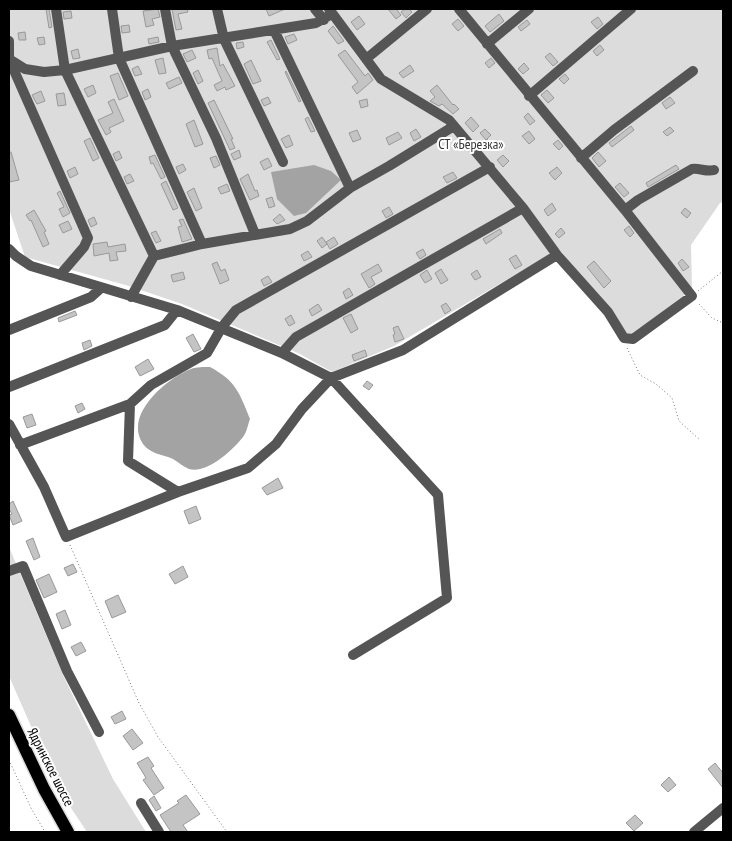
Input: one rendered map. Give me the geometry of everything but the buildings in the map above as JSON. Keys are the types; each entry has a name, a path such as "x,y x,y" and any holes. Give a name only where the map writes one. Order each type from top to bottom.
{"main road":[{"name":"Ядринское шоссе","path":"9,715 44,789 68,832"}],"street":[{"path":"56,9 66,70 154,256"},
{"path":"112,9 119,58 202,244"},
{"path":"165,9 172,46 216,138 255,234"},
{"path":"217,9 224,38 283,162"},
{"path":"314,9 328,14 381,79 449,120 523,208 557,255 608,312 624,338 633,339 692,296 625,210 458,9"},
{"path":"366,59 427,9"},
{"path":"487,44 529,9"},
{"path":"529,96 631,9"},
{"path":"9,59 25,68 44,72 66,70 172,46 316,23 328,14"},
{"path":"274,30 350,188"},
{"path":"9,41 9,59 88,238 84,248 60,275"},
{"path":"581,158 614,130 693,71"},
{"path":"131,297 154,256 202,244 290,229 307,221 350,188 454,126"},
{"path":"20,445 130,404 151,385 207,354 222,327 236,310 490,167"},
{"path":"625,210 638,200 692,169 708,172 714,170"},
{"path":"282,353 296,337 523,208"},
{"path":"9,249 31,266 177,310 282,353 331,378 438,495 446,598 353,655"},
{"path":"9,424 44,487 66,537 178,492 248,468 276,444 302,409 331,378 403,350 557,255"},
{"path":"9,330 91,298 101,288"},
{"path":"9,387 164,325 177,310"},
{"path":"130,404 128,461 178,492"},
{"path":"9,571 23,566 67,672 99,732"},
{"path":"141,804 159,832"},
{"path":"694,832 723,808"}],"path":[{"path":"723,271 692,296 712,318 723,323"},
{"path":"624,338 629,355 640,376 656,384 672,398 679,421 700,440"},
{"path":"66,537 139,703 158,737 227,832"},
{"path":"9,760 31,808 45,832"}],"green space":[{"name":"СТ «Березка»","path":"9,9 723,9 723,202 720,203 691,245 692,289 629,337 559,249 394,346 332,372 298,353 182,304 129,286 25,257 9,209"},
{"path":"9,547 63,675 113,779 146,832 87,832 59,790 9,676"}],"shaded area":[{"path":"314,165 331,171 341,180 306,213 294,216 277,199 271,172"},
{"path":"210,367 226,377 236,388 250,419 239,442 219,460 204,468 189,469 173,459 153,452 146,447 138,433 139,421 150,399 171,380 191,369"}]}
